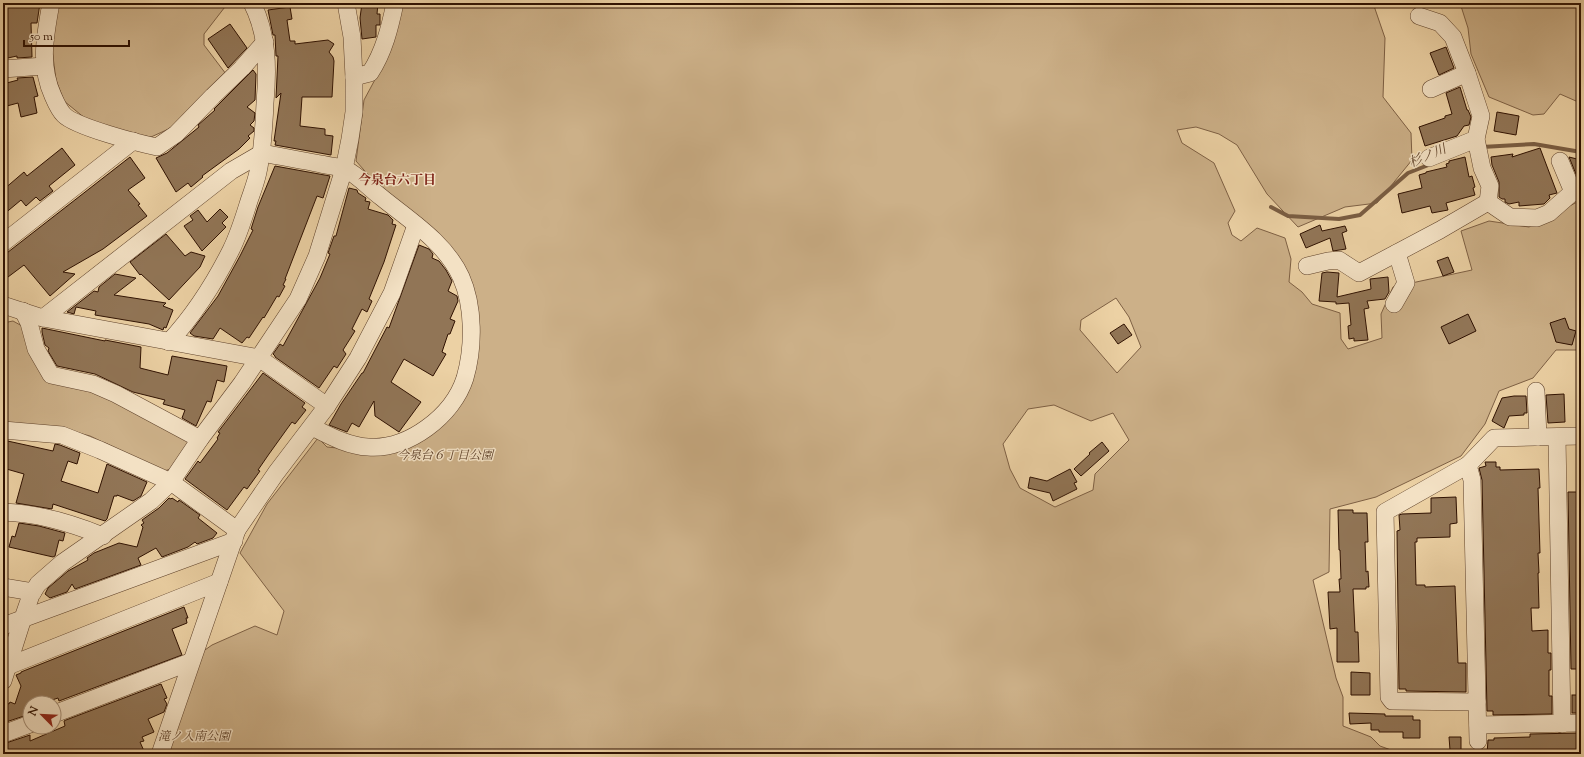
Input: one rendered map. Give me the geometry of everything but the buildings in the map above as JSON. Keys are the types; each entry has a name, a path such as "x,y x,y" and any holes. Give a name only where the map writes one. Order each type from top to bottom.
{"street":[{"path":"51,3 46,29 44,66 49,86 57,104 65,116 82,125 133,142 157,147 176,134 242,68 264,42"},
{"path":"169,342 181,328 211,285 232,249 242,224 258,174 262,153 267,75 264,42 258,16 252,3"},
{"path":"4,672 22,618 38,584 62,563 103,536 151,501 171,482 200,439 242,383 298,299 318,256 344,169 354,112 352,37 346,3"},
{"path":"354,76 370,73 377,62 384,45 395,3"},
{"path":"1419,16 1440,23 1453,38 1467,73 1481,116 1476,139 1482,168 1490,186 1488,202"},
{"path":"3,69 44,66"},
{"path":"1431,89 1467,73"},
{"path":"1429,158 1476,139"},
{"path":"3,243 133,142"},
{"path":"43,318 231,171 262,153 344,169 416,225 436,242 448,256 461,278 467,295 470,310 469,360 464,379 447,408 426,429 412,438 397,444 369,447 348,444 312,427"},
{"path":"1488,202 1510,217 1537,218 1548,213 1577,190 1560,162"},
{"path":"1307,266 1339,260 1359,273 1488,202"},
{"path":"160,754 190,662 235,536 276,474 327,406 358,358 392,293 416,225"},
{"path":"1394,304 1406,283 1397,253"},
{"path":"3,305 43,318 258,358 327,406"},
{"path":"23,311 29,323 36,349 51,375 94,384 116,394 200,439"},
{"path":"1536,391 1538,437"},
{"path":"3,430 62,435 171,482 235,536"},
{"path":"1477,702 1392,701 1389,697 1385,512 1468,465 1494,438 1581,436"},
{"path":"1557,437 1562,724"},
{"path":"1468,465 1472,480 1478,733 1581,723"},
{"path":"3,512 54,520 84,528 103,536"},
{"path":"3,626 235,536"},
{"path":"4,672 219,582"},
{"path":"3,587 33,592"},
{"path":"62,711 190,662"},
{"path":"3,734 22,727"}],"green space":[{"path":"56,3 228,3 204,34 204,45 226,74 173,127 151,137 126,133 86,119 64,101 56,80 51,41"},
{"path":"400,3 1373,3 1385,38 1383,97 1411,133 1412,160 1377,203 1345,207 1298,227 1267,194 1237,145 1219,134 1196,127 1177,130 1182,143 1214,163 1235,211 1228,223 1232,235 1241,241 1257,228 1285,238 1291,259 1289,282 1302,292 1312,304 1340,313 1341,339 1348,349 1382,338 1381,314 1393,287 1472,270 1461,231 1489,221 1529,227 1581,200 1581,350 1556,350 1533,378 1499,391 1485,424 1461,456 1376,497 1330,509 1329,572 1313,580 1336,678 1343,697 1343,726 1371,737 1380,746 1402,754 165,754 202,652 212,645 255,626 277,635 284,611 240,553 267,504 318,438 327,447 369,451 394,450 463,391 469,289 356,161 364,100 385,61","holes":["1116,298 1129,317 1141,347 1117,373 1080,330 1081,320","1054,405 1091,421 1113,413 1129,440 1095,474 1093,490 1055,507 1020,488 1010,469 1003,444 1028,409"]},
{"path":"1460,3 1581,3 1581,100 1576,101 1560,94 1544,114 1533,115 1489,97 1471,54 1468,28"},
{"path":"13,321 22,326 34,359 187,438 188,444 171,469 164,471 90,436 57,427 3,424 3,323"}],"waterway":[{"name":"杉ノ川","path":"1482,147 1534,144 1581,152"},
{"name":"杉ノ川","path":"1271,207 1288,216 1339,219 1360,215 1408,173 1431,164"}],"district":[{"name":"今泉台六丁目","path":"397,179"}],"park label":[{"name":"今泉台６丁目公園","path":"445,455"},
{"name":"滝ノ入南公園","path":"194,736"}]}
